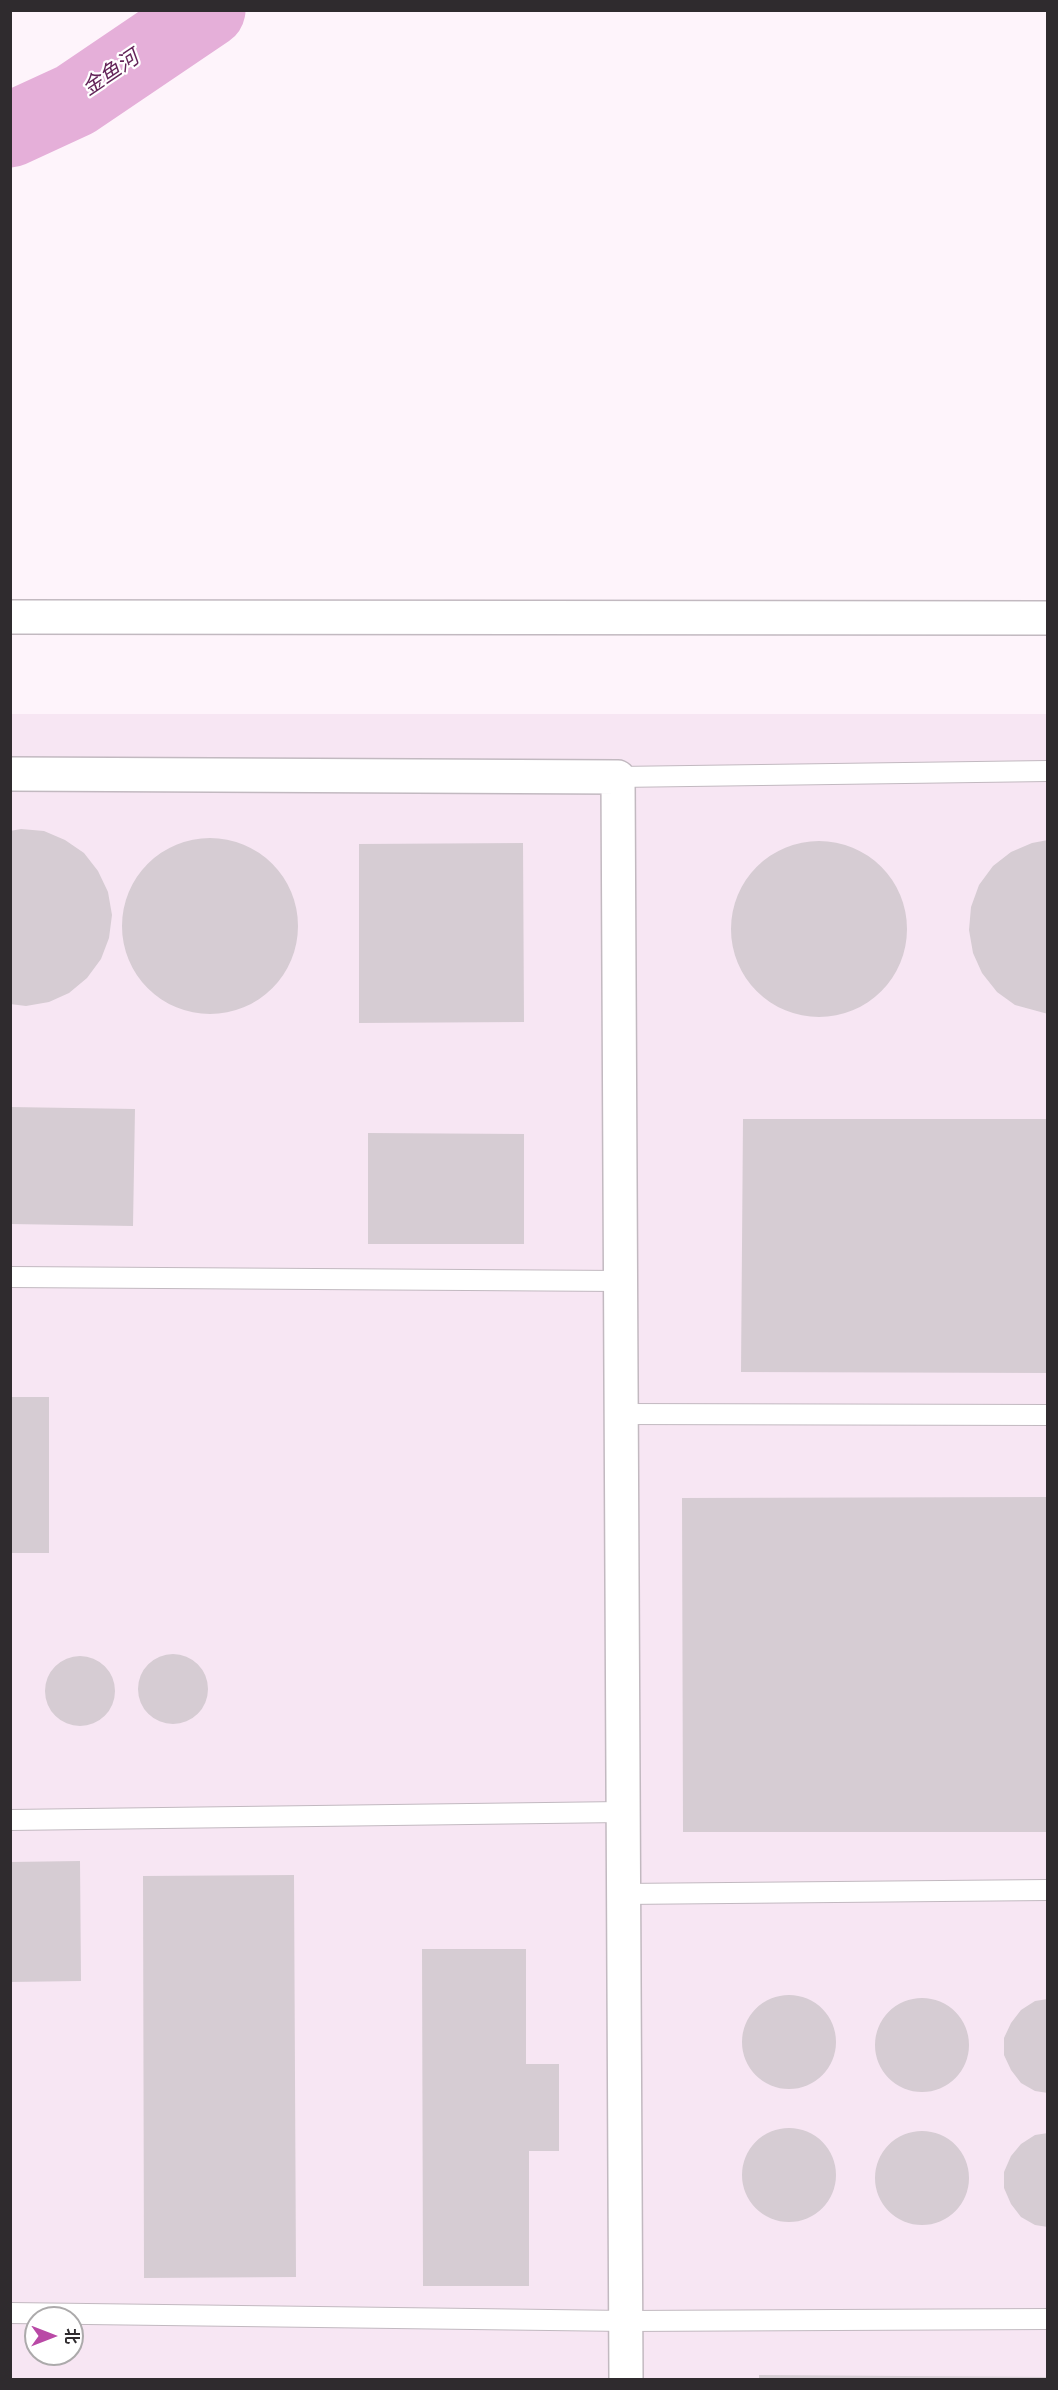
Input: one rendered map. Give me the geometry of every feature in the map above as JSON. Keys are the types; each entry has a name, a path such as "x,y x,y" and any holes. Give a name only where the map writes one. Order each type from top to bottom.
{"street":[{"path":"10,617 1047,618"},
{"path":"10,774 618,777 626,2379"}],"lane":[{"path":"618,777 1047,771"},
{"path":"10,1277 619,1281"},
{"path":"620,1414 1047,1415"},
{"path":"10,1820 622,1812"},
{"path":"623,1894 1047,1890"},
{"path":"10,2313 626,2321 1047,2319"}],"shaded area":[{"path":"11,714 1047,714 1047,2379 11,2380"}],"building":[{"path":"21,829 44,831 65,840 84,853 98,871 108,892 112,915 109,938 101,959 87,978 69,993 49,1002 26,1006 10,1004 10,831"},
{"path":"210,838 244,845 259,853 272,864 283,877 291,892 298,926 291,960 283,975 272,988 259,999 244,1007 210,1014 176,1007 161,999 148,988 137,975 129,960 122,926 129,892 137,877 148,864 161,853 176,845"},
{"path":"1048,840 1048,1014 1015,1005 997,992 982,973 973,953 969,930 971,907 979,885 993,866 1011,852 1032,843"},
{"path":"819,841 853,848 868,856 881,867 892,880 900,895 907,929 900,963 892,978 881,991 868,1002 853,1010 819,1017 785,1010 770,1002 757,991 746,978 738,963 731,929 738,895 746,880 757,867 770,856 785,848"},
{"path":"523,843 524,1022 359,1023 359,844"},
{"path":"10,1107 135,1109 133,1226 10,1224"},
{"path":"743,1119 1048,1119 1048,1373 741,1372"},
{"path":"368,1133 524,1134 524,1244 368,1244"},
{"path":"10,1397 49,1397 49,1553 10,1553"},
{"path":"1048,1497 1048,1832 683,1832 682,1498"},
{"path":"173,1654 186,1657 198,1664 205,1676 208,1689 205,1702 198,1714 186,1721 173,1724 160,1721 148,1714 141,1702 138,1689 141,1676 148,1664 160,1657"},
{"path":"80,1656 93,1659 105,1666 112,1678 115,1691 112,1704 105,1716 93,1723 80,1726 67,1723 55,1716 48,1704 45,1691 48,1678 55,1666 67,1659"},
{"path":"80,1861 81,1981 10,1982 10,1862"},
{"path":"294,1875 296,2277 144,2278 143,1876"},
{"path":"422,1949 526,1949 526,2064 559,2064 559,2151 529,2151 529,2286 423,2286"},
{"path":"789,1995 807,1998 822,2009 833,2024 836,2042 833,2060 822,2075 807,2086 789,2089 771,2086 756,2075 745,2060 742,2042 745,2024 756,2009 771,1998"},
{"path":"922,1998 940,2001 955,2012 966,2027 969,2045 966,2063 955,2078 940,2089 922,2092 904,2089 889,2078 878,2063 875,2045 878,2027 889,2012 904,2001"},
{"path":"1048,1999 1048,2093 1035,2091 1021,2083 1011,2070 1004,2055 1004,2038 1011,2023 1021,2010 1035,2001"},
{"path":"789,2128 807,2131 822,2142 833,2157 836,2175 833,2193 822,2208 807,2219 789,2222 771,2219 756,2208 745,2193 742,2175 745,2157 756,2142 771,2131"},
{"path":"922,2131 940,2134 955,2145 966,2160 969,2178 966,2196 955,2211 940,2222 922,2225 904,2222 889,2211 878,2196 875,2178 878,2160 889,2145 904,2134"},
{"path":"1048,2133 1048,2227 1035,2225 1021,2217 1011,2204 1004,2188 1004,2172 1011,2156 1021,2144 1035,2135"},
{"path":"759,2375 1048,2377 1048,2380 759,2380"}],"waterway":[{"name":"金鱼河","path":"10,130 75,100 208,10"}]}
